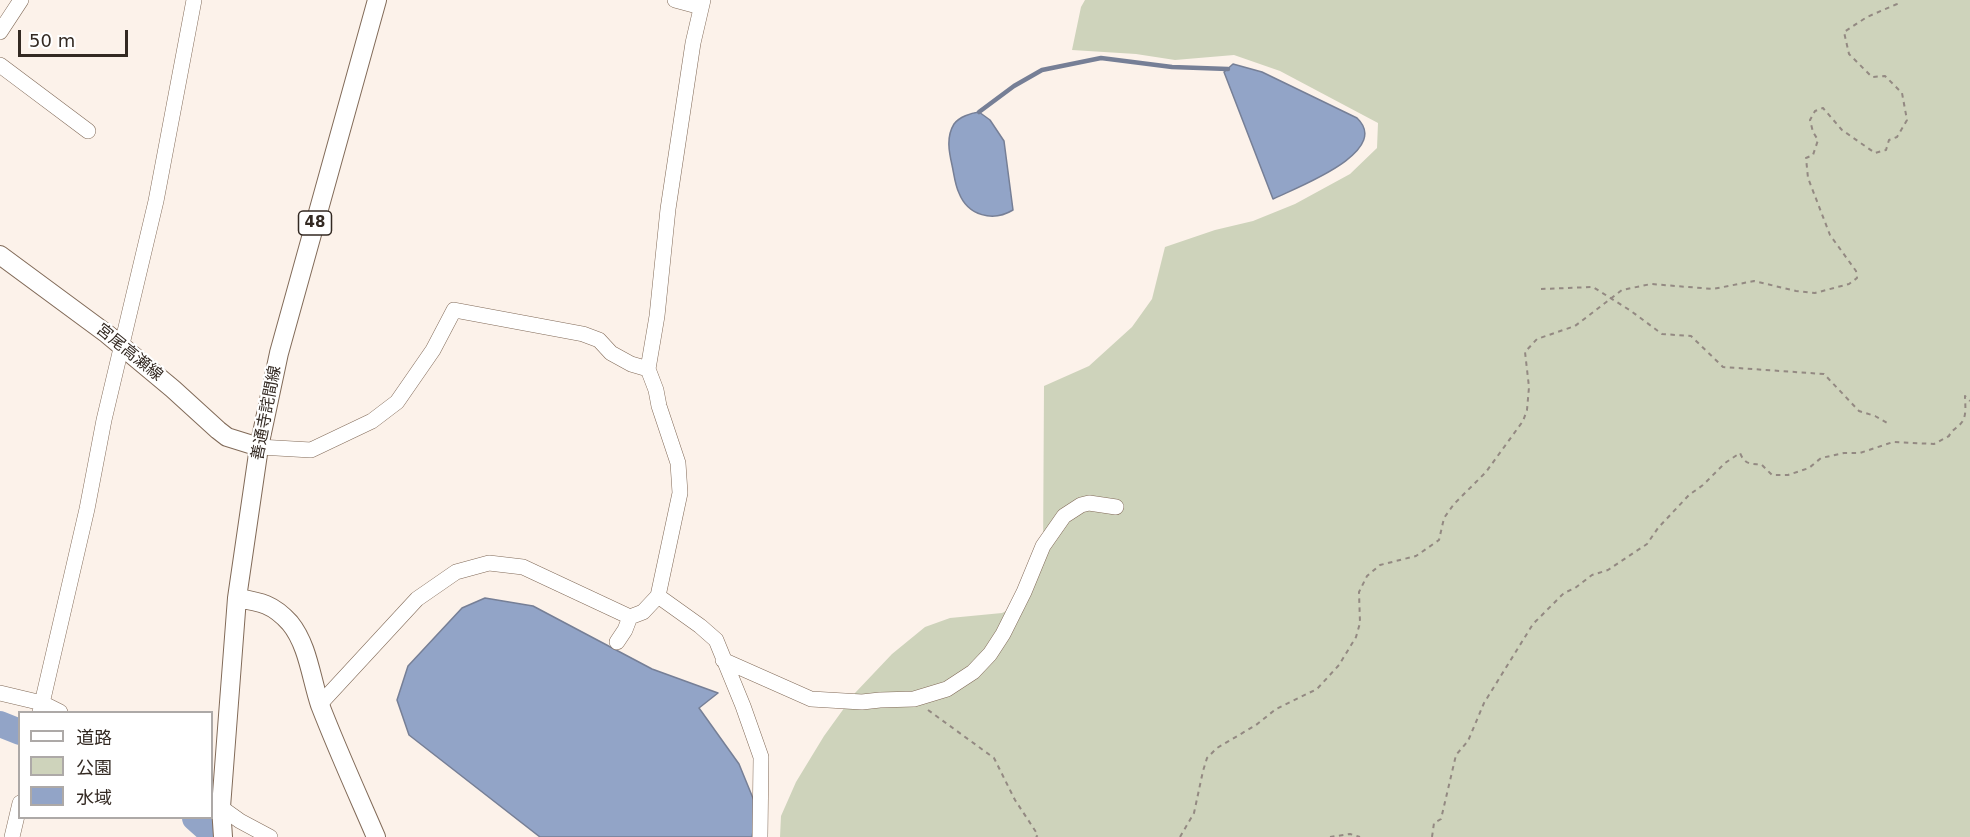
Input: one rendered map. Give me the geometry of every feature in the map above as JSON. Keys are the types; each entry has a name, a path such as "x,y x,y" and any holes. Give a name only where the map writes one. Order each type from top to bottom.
{"main road":[{"name":"善通寺詫間線","path":"223,837 216,804 237,598 259,447 279,353 377,0"},
{"name":"宮尾高瀬線","path":"0,255 122,347 227,437 259,447"},
{"path":"237,598 262,602 276,609 291,625 302,643 320,704 376,837"}],"street":[{"path":"0,32 21,0"},
{"path":"0,693 41,708 156,201 194,0"},
{"path":"320,704 417,599 456,572 489,563 523,567 630,617 643,612 658,596 680,493 678,463 648,369 657,316 668,209 693,43 702,4 675,0"},
{"path":"0,65 88,131"},
{"path":"259,447 311,450 372,421 397,402 433,350 454,310 583,334 598,340 610,353 631,364 648,369"},
{"path":"723,660 811,699 862,702 914,699 947,689 973,672 990,654 1024,592 1042,546 1064,516 1081,505 1089,503 1116,507"},
{"path":"658,596 716,640 761,757 760,837"},
{"path":"617,642 630,617"},
{"path":"216,804 240,821 270,837"},
{"path":"12,837 18,812"}],"path":[{"path":"1180,837 1194,813 1208,758 1217,748 1256,725 1276,709 1317,689 1339,665 1356,637 1360,623 1359,592 1367,576 1380,565 1416,556 1439,540 1444,518 1454,504 1486,472 1508,443 1527,410 1529,387 1525,352 1537,339 1575,326 1622,290 1651,284 1713,290 1754,281 1815,293 1848,284 1857,278 1856,271 1830,235 1808,178 1806,158 1813,155 1818,140 1810,120 1815,111 1823,108 1842,130 1875,153 1886,150 1889,140 1896,137 1907,120 1902,93 1885,76 1872,77 1849,54 1844,32 1867,17 1897,4 1897,0"},
{"path":"1541,289 1593,286 1662,334 1691,336 1723,367 1824,374 1859,411 1889,424"},
{"path":"1432,837 1434,823 1441,819 1456,755 1468,741 1484,703 1533,624 1564,593 1592,575 1608,570 1647,544 1658,528 1689,495 1725,463 1740,453 1743,460 1752,465 1761,464 1772,474 1788,475 1809,468 1821,459 1844,453 1860,453 1893,442 1934,444 1949,436 1951,430 1962,423 1965,415 1965,396 1970,401"},
{"path":"914,699 994,758 1015,800 1038,835 1036,837"},
{"path":"1330,837 1350,834 1360,837"}],"green space":[{"path":"1085,0 1970,0 1970,837 780,837 781,816 796,782 824,736 855,693 892,654 925,627 950,618 1002,613 1019,605 1043,560 1044,386 1089,366 1132,327 1152,299 1165,247 1215,230 1253,221 1295,204 1350,174 1377,148 1378,123 1280,71 1234,55 1175,60 1136,54 1072,50 1081,7"}],"water":[{"path":"1233,64 1262,72 1357,118 1365,131 1362,143 1352,156 1337,167 1273,199 1224,72"},
{"path":"979,112 990,120 1004,141 1013,210 997,216 975,212 963,201 956,187 950,155 949,139 954,124 965,116"},
{"path":"485,598 533,606 652,669 718,693 699,708 739,764 757,808 752,837 540,837 409,735 397,700 408,666 462,608"}],"waterway":[{"path":"979,112 1014,86 1042,70 1101,58 1172,67 1228,69"},
{"path":"0,724 18,731"},
{"path":"196,819 216,837"}]}
